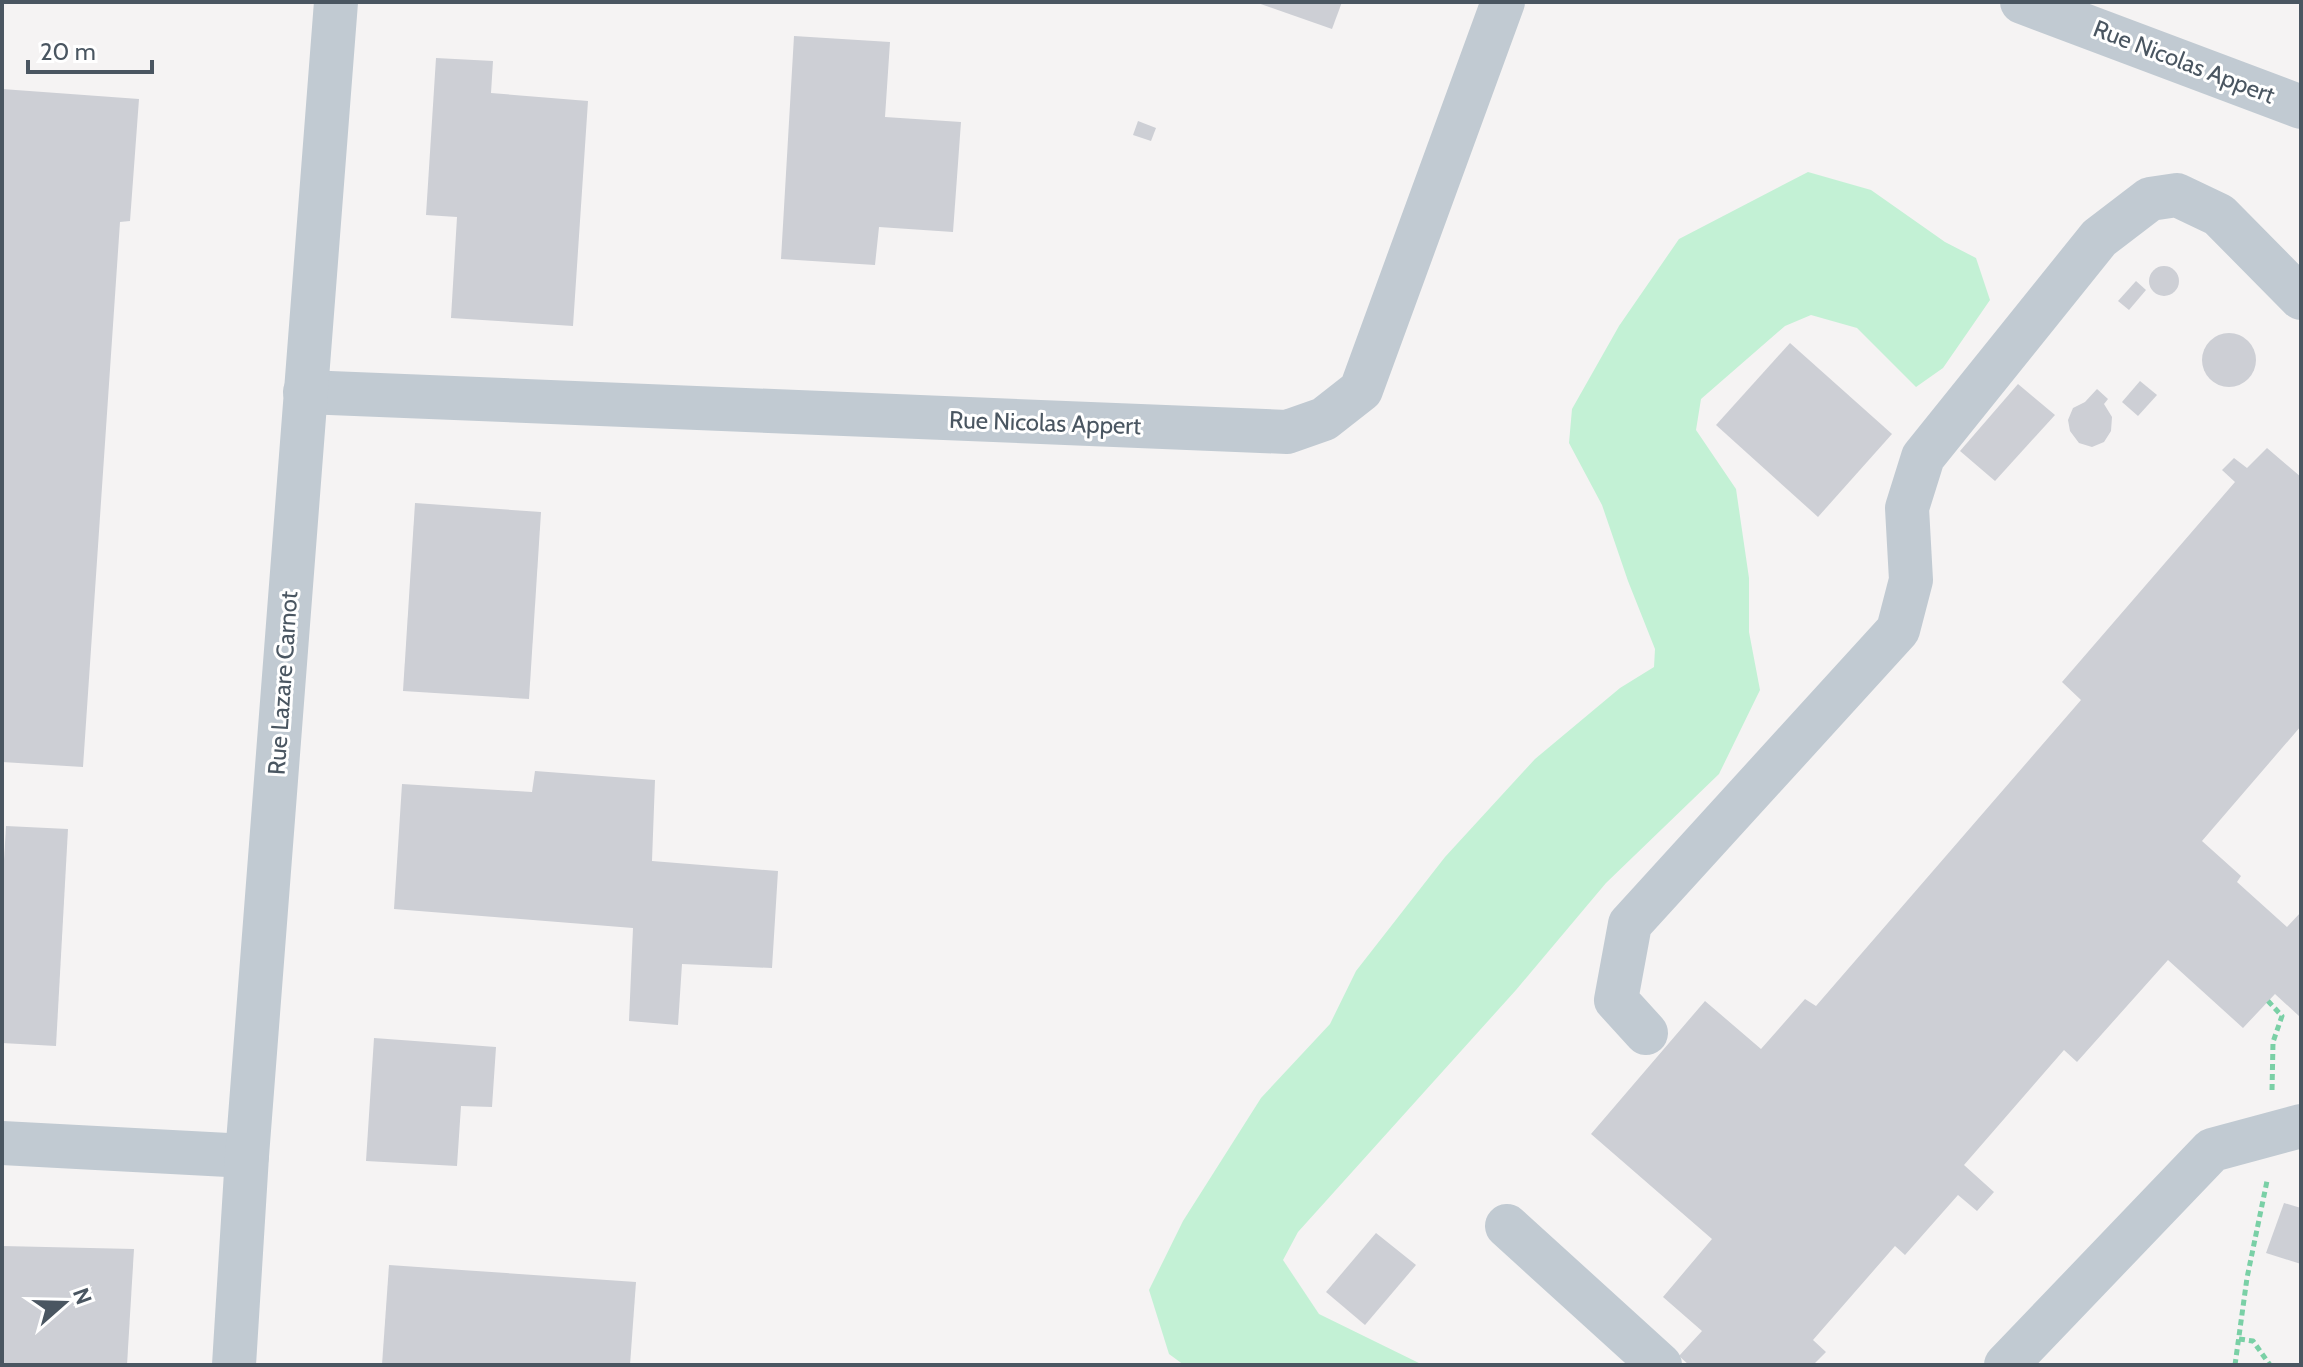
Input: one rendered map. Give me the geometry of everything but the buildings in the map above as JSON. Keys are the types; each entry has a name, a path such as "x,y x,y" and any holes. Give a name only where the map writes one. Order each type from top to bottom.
{"street":[{"name":"Rue Lazare Carnot","path":"234,1365 247,1156 336,2"},
{"name":"Rue Nicolas Appert","path":"305,392 1287,432 1324,419 1361,390 1503,2"},
{"name":"Rue Nicolas Appert","path":"2022,2 2301,107"},
{"path":"1646,1033 1616,1000 1630,924 1898,630 1911,580 1907,508 1923,457 2099,238 2150,199 2177,195 2219,215 2301,298"},
{"path":"2006,1365 2212,1150 2301,1126"},
{"path":"2,1143 247,1156"},
{"path":"1507,1226 1660,1365"}],"path":[{"path":"2239,1339 2253,1341 2270,1365"}],"green space":[{"path":"1808,172 1871,190 1945,242 1976,258 1990,300 1943,368 1916,387 1857,328 1811,315 1785,326 1701,399 1696,430 1736,489 1749,578 1749,632 1760,690 1719,774 1606,883 1516,990 1298,1232 1283,1260 1319,1314 1423,1365 1184,1365 1169,1354 1149,1290 1183,1221 1261,1098 1330,1024 1356,971 1445,857 1535,759 1620,688 1654,667 1655,649 1602,505 1569,443 1572,409 1619,326 1679,239"}]}
